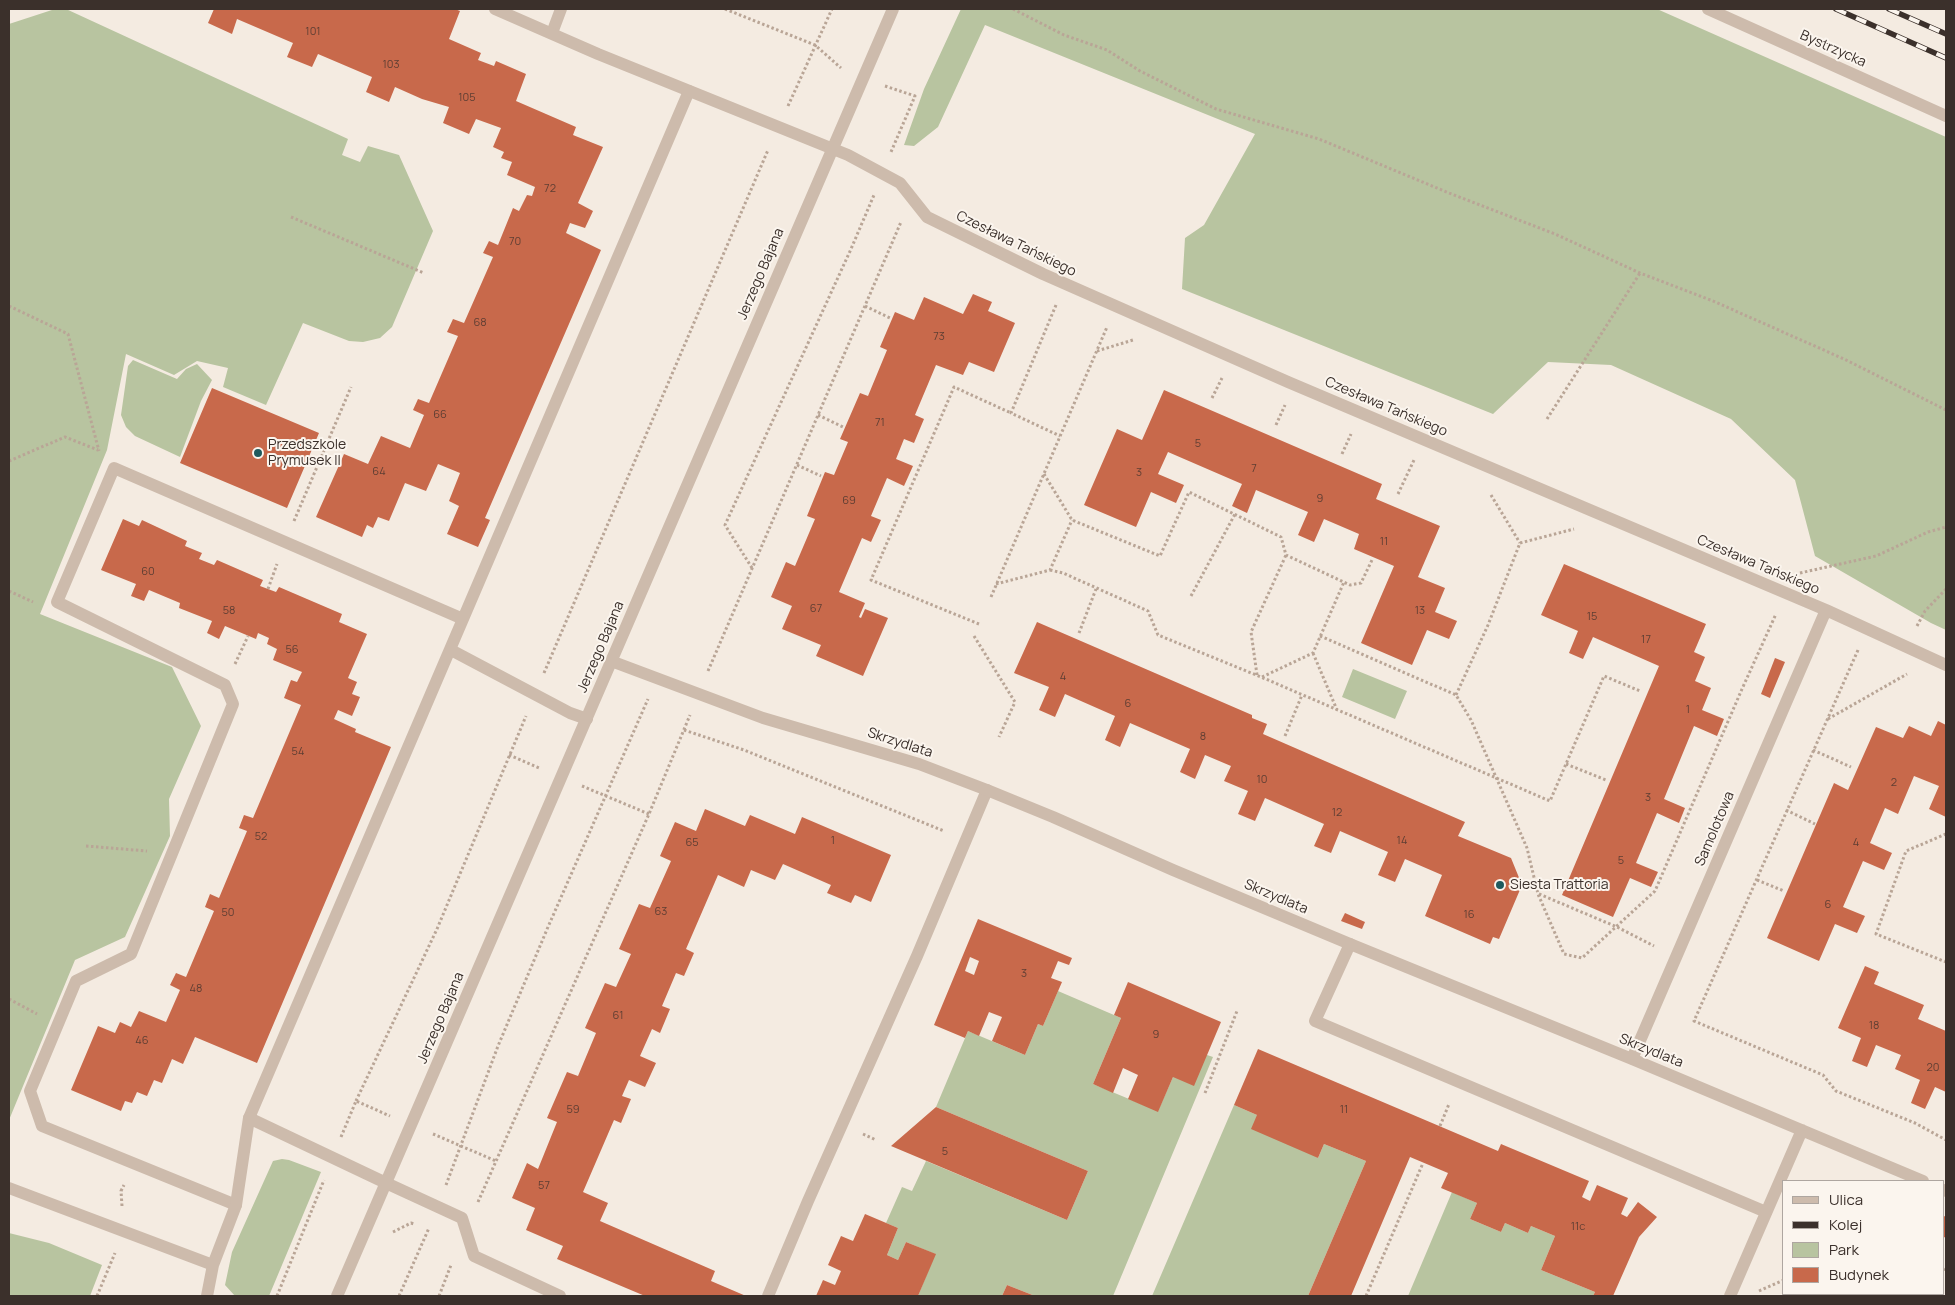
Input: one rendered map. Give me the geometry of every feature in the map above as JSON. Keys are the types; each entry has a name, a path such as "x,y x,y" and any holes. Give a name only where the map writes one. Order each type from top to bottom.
{"street":[{"name":"Czesława Tańskiego","path":"495,9 689,91 832,148 900,183 927,217 1065,284 1826,610 1946,664"},
{"path":"552,34 561,9"},
{"name":"Jerzego Bajana","path":"337,1296 893,9"},
{"name":"Bystrzycka","path":"1708,9 1946,116"},
{"path":"207,1296 213,1265 236,1205 249,1118 689,91"},
{"path":"236,1205 42,1126 30,1091 76,982 130,954 233,704 225,685 57,602 114,468 463,619"},
{"name":"Samolotowa","path":"1632,1060 1826,610"},
{"path":"451,650 586,719"},
{"name":"Skrzydlata","path":"611,661 764,718 919,764 987,790 1173,870 1920,1180"},
{"path":"768,1296 987,790"},
{"path":"1350,944 1315,1021 1766,1212"},
{"path":"249,1118 332,1159 462,1218 474,1256 560,1296"},
{"path":"1730,1296 1802,1130"},
{"path":"9,1188 213,1265"}],"path":[{"path":"725,9 815,46 840,68 848,69"},
{"path":"786,110 832,9"},
{"path":"1012,9 1064,34 1107,50 1140,71 1216,109 1319,139 1449,193 1555,234 1640,273 1713,301 1844,359 1946,410"},
{"path":"752,568 725,525 851,249 915,96 879,84"},
{"path":"356,1101 437,929 509,755 768,150"},
{"path":"705,679 911,197"},
{"path":"291,217 424,273"},
{"path":"1547,419 1640,273"},
{"path":"1011,413 1065,284"},
{"path":"9,306 68,334 98,450"},
{"path":"865,306 890,318"},
{"path":"991,597 1116,306"},
{"path":"285,542 352,387"},
{"path":"979,624 871,580 954,387 1060,436"},
{"path":"818,416 842,427"},
{"path":"9,461 65,437 98,450 114,468"},
{"path":"1398,494 1424,439"},
{"path":"1468,458 1520,544"},
{"path":"797,465 821,476"},
{"path":"1044,474 1072,520 1160,556 1189,492 1281,537 1286,555 1252,632 1259,676"},
{"path":"1191,596 1235,514"},
{"path":"1520,544 1610,519"},
{"path":"1050,570 1072,520"},
{"path":"1796,573 1876,556 1928,532 1946,527"},
{"path":"1456,695 1488,625 1520,544"},
{"path":"1286,555 1350,585 1361,583 1372,560"},
{"path":"996,584 1050,570 1063,573 1148,611 1158,635 1259,676 1550,801 1604,676 1640,691"},
{"path":"1259,676 1313,653 1344,582"},
{"path":"1079,632 1096,589"},
{"path":"1906,647 1926,611 1946,590"},
{"path":"1320,636 1456,695 1471,720 1498,778 1527,848 1538,894 1564,954 1582,958 1655,892 1742,689 1786,594"},
{"path":"1867,629 1694,1021 1823,1075 1836,1091 1915,1123 1946,1140"},
{"path":"225,685 248,636"},
{"path":"974,636 1015,702 999,737"},
{"path":"1313,653 1338,711"},
{"path":"1827,719 1924,664 1928,657"},
{"path":"399,1296 438,1207 498,1046 657,678"},
{"path":"1285,736 1302,695"},
{"path":"439,1296 649,814 692,710"},
{"path":"684,730 744,750 966,840"},
{"path":"1813,750 1851,767"},
{"path":"509,755 545,770"},
{"path":"1566,764 1606,780"},
{"path":"578,784 649,814"},
{"path":"1786,810 1815,824"},
{"path":"1946,834 1906,851 1876,934 1946,962"},
{"path":"86,846 172,853"},
{"path":"1757,880 1784,890"},
{"path":"1538,894 1617,927 1660,949"},
{"path":"9,999 58,1025"},
{"path":"1205,1093 1237,1011"},
{"path":"277,1296 332,1159"},
{"path":"1366,1296 1423,1163"},
{"path":"390,1238 394,1230 411,1223 429,1229"},
{"path":"1754,1294 1782,1281"}],"green space":[{"path":"55,9 66,9 348,139 342,155 360,162 368,146 399,155 433,231 392,327 380,338 363,342 349,341 303,323 266,405 223,387 228,368 197,361 174,375 126,354 107,450 40,614 172,667 201,726 169,799 170,836 125,937 75,960 9,1120 9,24"},
{"path":"961,9 1657,9 1946,137 1946,630 1815,556 1795,480 1731,419 1611,365 1548,362 1493,414 1182,289 1185,238 1204,225 1255,134 985,25 938,127 914,146 904,145 924,89"},
{"path":"133,360 177,379 186,369 197,364 212,380 201,401 180,457 135,436 126,427 121,415 128,366"},
{"path":"1353,669 1407,691 1395,719 1342,697"},
{"path":"1058,991 1121,1018 1093,1084 1158,1111 1173,1077 1207,1055 1213,1057 1113,1296 1035,1296 1007,1285 1002,1296 918,1296 935,1254 906,1242 898,1260 887,1255 898,1228 886,1223 902,1187 912,1191 926,1161 1067,1220 1088,1171 936,1107 968,1031 1025,1055 1038,1024 1043,1026"},
{"path":"1234,1105 1257,1115 1318,1158 1324,1144 1366,1161 1308,1296 1152,1296"},
{"path":"282,1159 321,1172 269,1296 235,1296 225,1285 232,1252 273,1161"},
{"path":"1452,1192 1477,1203 1470,1219 1501,1232 1505,1223 1528,1233 1531,1226 1555,1236 1541,1270 1595,1292 1593,1296 1408,1296"},
{"path":"9,1233 49,1243 102,1265 90,1296 9,1296"}],"building":[{"path":"214,9 455,9 460,11 449,39 481,53 478,60 494,66 496,61 526,74 516,101 576,127 573,135 603,147 578,203 593,211 585,228 570,223 566,233 601,250 485,518 490,520 478,547 447,534 459,506 449,501 460,473 438,464 426,491 405,483 389,521 378,517 373,528 367,525 362,537 316,517 344,454 368,464 381,436 410,448 424,415 413,410 418,399 429,403 458,336 447,332 453,319 464,323 493,257 483,253 489,241 498,245 513,208 519,211 527,195 532,196 535,187 507,175 512,162 501,158 504,152 493,147 501,128 476,119 469,134 443,123 449,107 422,99 395,87 389,102 366,92 372,77 318,54 312,67 287,57 293,43 237,19 232,34 208,23"},
{"path":"973,294 992,302 988,311 1015,323 994,372 969,362 963,375 936,365 915,415 924,419 914,443 904,439 896,459 913,466 904,486 887,478 871,516 881,520 871,542 862,538 839,592 865,603 859,617 861,618 865,609 888,618 863,676 816,656 821,645 782,629 792,606 771,597 786,562 795,566 815,519 807,516 825,472 834,475 848,442 840,439 860,393 868,396 887,350 880,347 895,312 914,320 924,297 963,314"},
{"path":"212,388 319,433 287,508 180,463"},
{"path":"1164,390 1382,484 1376,499 1440,526 1418,577 1445,588 1435,612 1457,621 1449,639 1427,630 1412,665 1361,643 1394,566 1354,549 1359,534 1324,519 1314,542 1298,535 1308,512 1256,490 1247,513 1232,506 1242,484 1168,452 1158,474 1184,485 1176,503 1151,492 1136,527 1084,505 1117,429 1142,440"},
{"path":"123,519 139,526 142,520 187,541 185,546 202,553 199,559 214,565 217,560 263,580 260,586 276,592 279,587 342,614 339,622 367,634 348,678 357,682 352,694 360,697 352,716 338,710 334,719 356,729 355,732 391,747 257,1063 195,1037 183,1064 172,1059 162,1083 154,1080 147,1096 137,1092 132,1103 125,1101 121,1111 71,1090 98,1026 115,1033 120,1022 131,1027 139,1011 166,1022 180,990 170,985 176,973 186,977 214,911 205,907 210,894 219,898 247,831 239,828 244,815 253,818 301,705 284,698 291,680 297,682 302,672 273,660 277,649 267,644 269,638 258,633 256,639 225,626 219,639 207,633 212,621 179,608 180,603 149,590 144,601 131,596 136,584 101,570"},
{"path":"1564,564 1706,624 1694,652 1705,657 1695,681 1711,688 1702,710 1724,719 1717,736 1694,726 1664,799 1685,808 1679,823 1657,813 1636,863 1658,872 1651,887 1630,878 1613,917 1562,895 1659,666 1593,637 1583,659 1569,653 1578,631 1541,615"},
{"path":"1037,622 1252,715 1252,718 1267,724 1263,734 1465,822 1458,836 1511,858 1522,885 1499,939 1493,937 1490,944 1425,916 1442,875 1405,859 1395,882 1378,875 1388,852 1340,831 1331,853 1314,846 1324,824 1265,798 1255,821 1238,814 1248,791 1224,781 1231,766 1205,755 1195,779 1180,772 1190,749 1130,723 1120,747 1105,740 1115,716 1065,694 1055,717 1039,710 1049,687 1014,673"},
{"path":"1775,658 1785,662 1770,698 1761,694"},
{"path":"1938,721 1946,725 1946,817 1929,809 1939,786 1914,776 1898,814 1885,808 1870,843 1892,853 1884,870 1863,861 1843,907 1865,916 1857,933 1835,924 1819,961 1767,938 1834,783 1848,790 1876,727 1903,738 1909,726 1931,736"},
{"path":"705,809 745,826 750,815 795,834 802,817 891,855 871,902 855,895 851,903 827,893 831,885 783,864 775,880 751,870 744,887 718,875 686,949 694,953 684,976 676,973 662,1006 670,1009 660,1033 652,1029 640,1056 656,1063 645,1087 629,1080 622,1096 631,1099 621,1123 614,1120 583,1192 608,1203 600,1221 715,1271 711,1281 746,1296 645,1296 557,1259 563,1246 526,1230 535,1208 512,1198 527,1163 538,1169 557,1122 547,1118 567,1072 578,1076 596,1033 585,1028 605,983 616,987 631,954 619,949 639,904 650,908 671,861 660,856 675,822 696,831"},
{"path":"1345,913 1365,922 1362,929 1341,921"},
{"path":"978,919 1072,958 1069,965 1058,961 1051,978 1062,982 1043,1026 1038,1024 1025,1055 992,1041 1002,1017 989,1012 979,1036 968,1031 965,1038 934,1025","holes":["970,957 979,961 974,975 965,971"]},
{"path":"1865,966 1879,972 1874,984 1924,1005 1918,1019 1946,1031 1946,1092 1935,1087 1925,1109 1911,1103 1920,1080 1895,1069 1901,1055 1876,1045 1867,1067 1852,1061 1861,1038 1838,1028"},
{"path":"1128,982 1221,1022 1194,1086 1173,1077 1158,1112 1128,1099 1138,1075 1123,1068 1113,1093 1093,1084 1121,1018 1114,1015"},
{"path":"1258,1049 1498,1151 1501,1144 1589,1181 1582,1197 1590,1201 1597,1185 1628,1198 1621,1214 1627,1217 1638,1202 1657,1217 1639,1237 1613,1296 1593,1296 1595,1292 1541,1270 1555,1236 1531,1226 1528,1233 1505,1223 1501,1232 1470,1219 1477,1203 1441,1188 1448,1173 1410,1157 1351,1296 1308,1296 1366,1161 1324,1144 1318,1158 1251,1129 1257,1115 1234,1105"},
{"path":"936,1107 1088,1171 1067,1220 891,1146"},
{"path":"865,1214 898,1228 887,1255 898,1260 906,1242 936,1254 918,1296 816,1296 823,1280 835,1285 841,1271 828,1265 841,1236 853,1241"},
{"path":"1945,1216 1946,1217 1945,1238"},
{"path":"1007,1285 1035,1296 1002,1296"},
{"path":"1858,1295 1861,1296 1833,1296"}],"railway":[{"path":"1836,9 1946,58"},
{"path":"1889,9 1946,34"}],"place":[{"name":"Przedszkole Prymusek II","path":"258,453"},
{"name":"Siesta Trattoria","path":"1500,885"}]}
